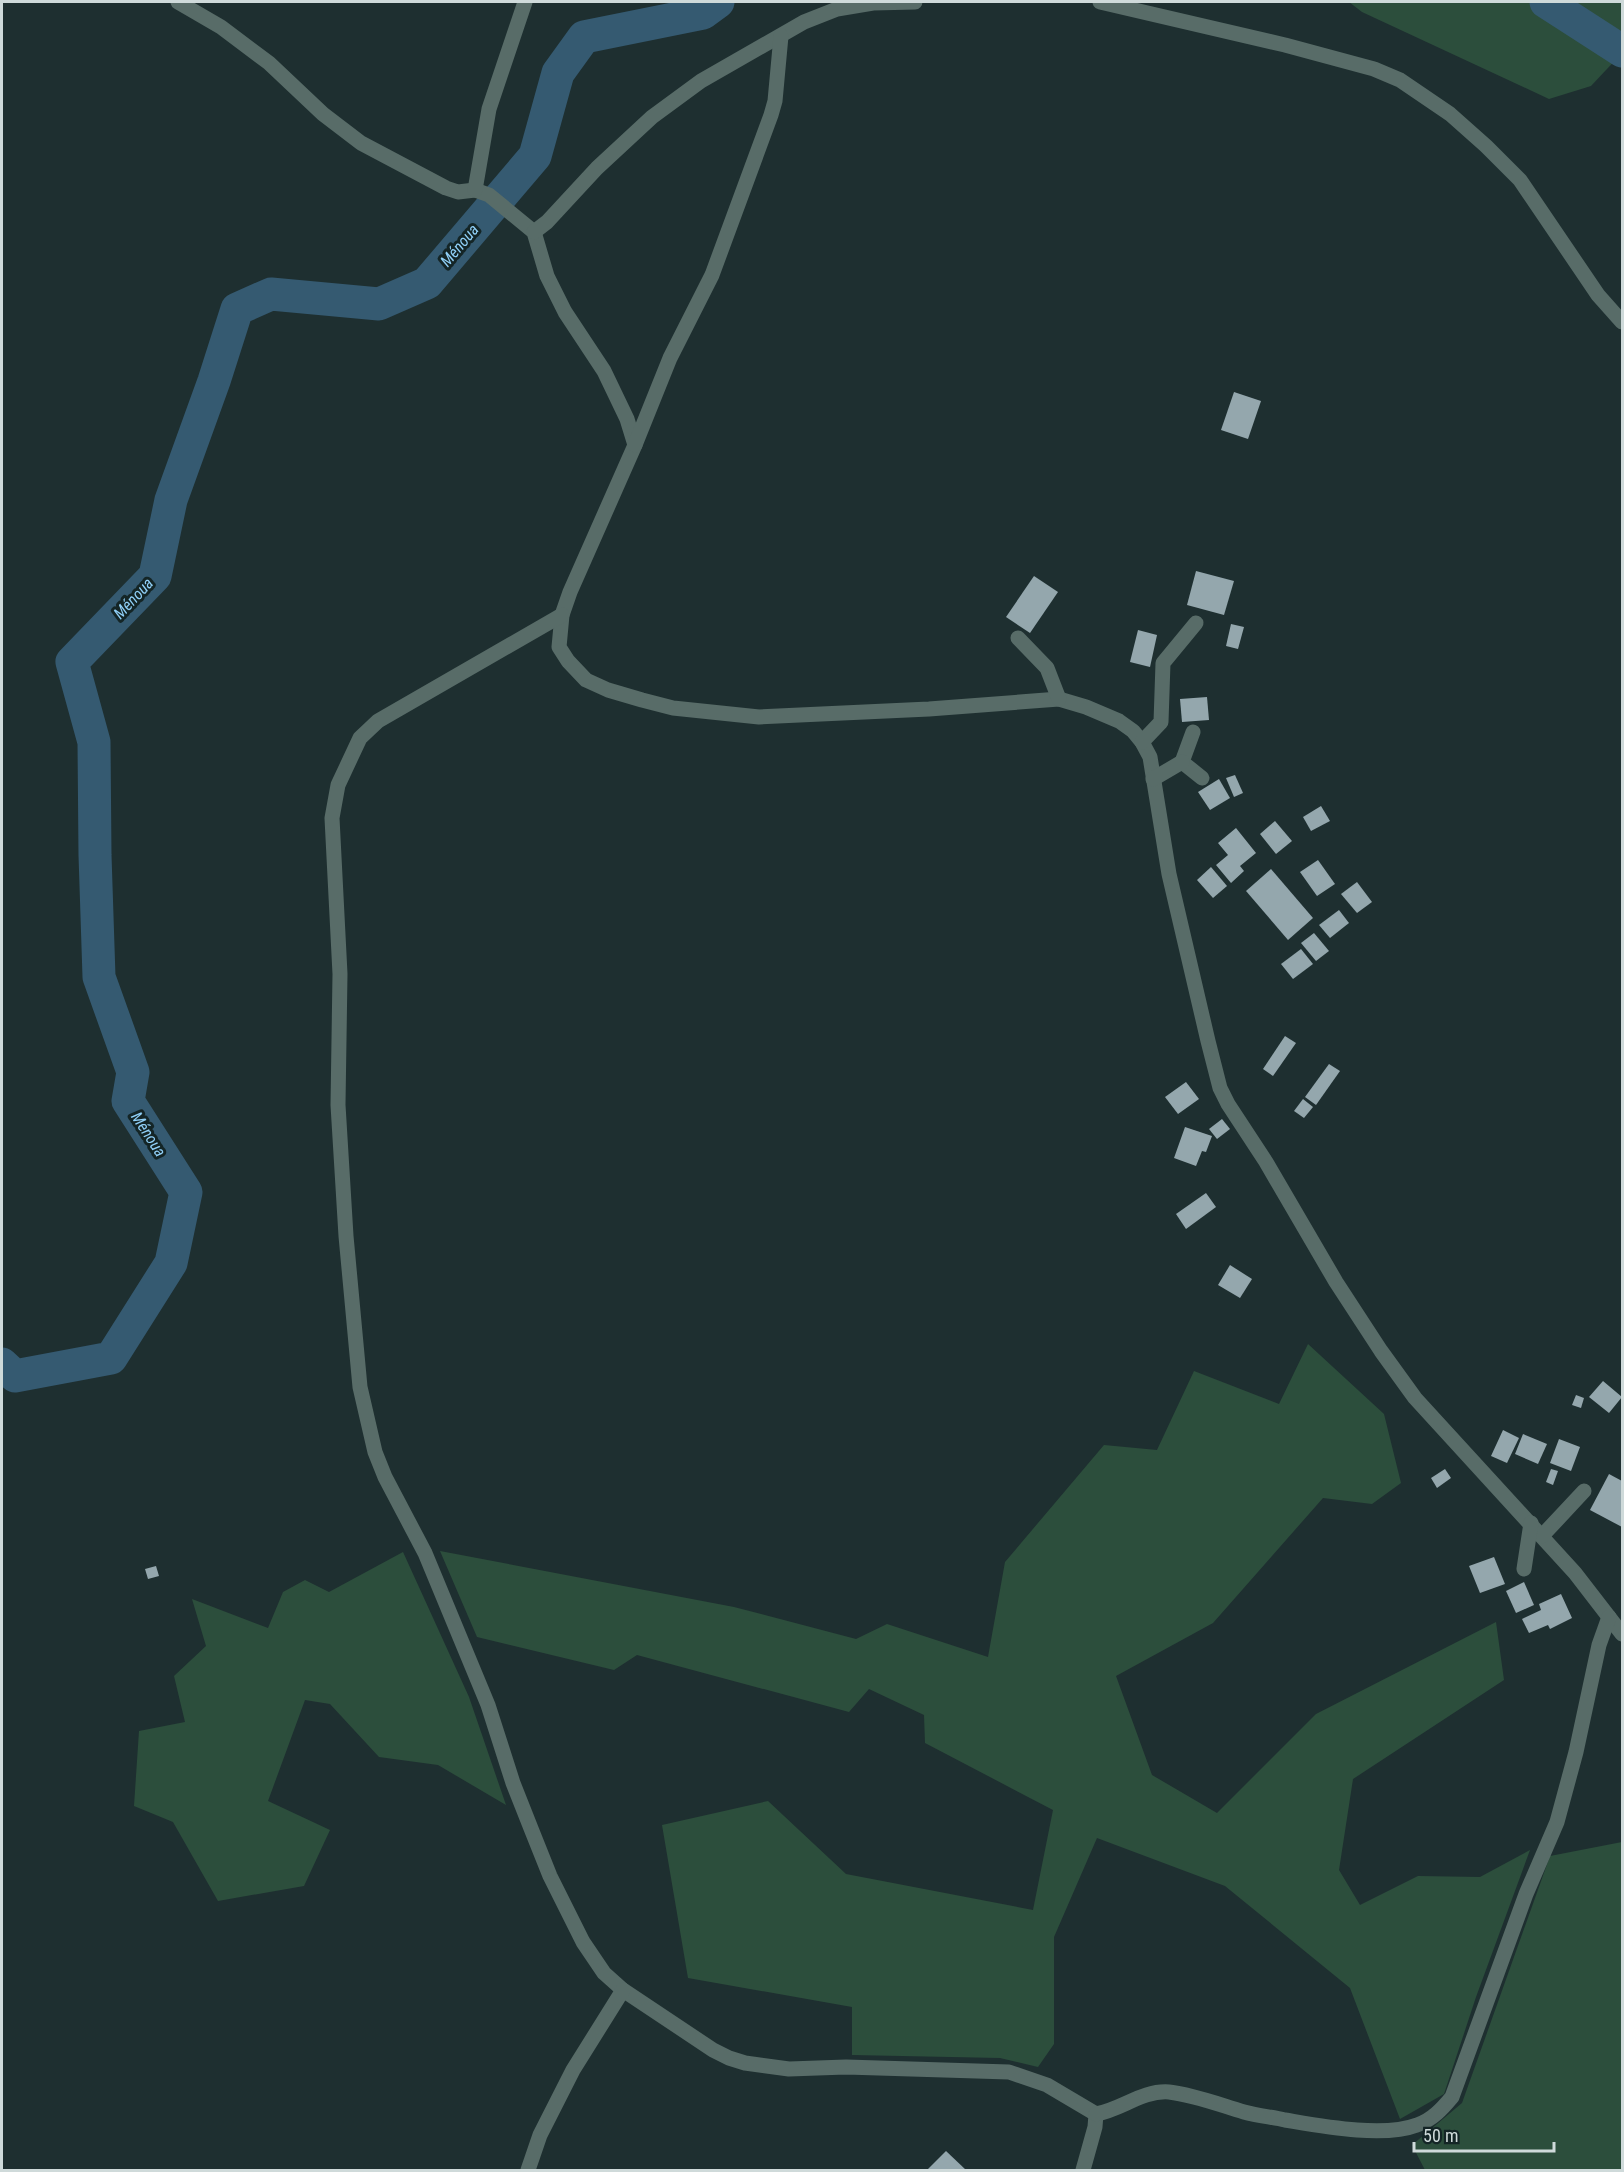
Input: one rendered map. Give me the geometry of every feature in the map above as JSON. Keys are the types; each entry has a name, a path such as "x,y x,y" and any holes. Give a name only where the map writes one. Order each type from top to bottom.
{"street":[{"path":"178,2 221,27 269,63 323,114 361,143 446,188 458,192 482,193"},
{"path":"525,2 489,109 475,181 482,193 509,210 534,232 546,276 564,312 589,345 604,371 627,419 635,445"},
{"path":"534,232 547,222 597,168 652,117 701,81 804,22 837,9 873,3 915,2"},
{"path":"1100,2 1285,45 1374,69 1400,80 1450,114 1520,180 1598,295 1623,322"},
{"path":"781,36 773,108 712,275 670,358 635,445 570,592 562,615 559,647 568,662 586,680 608,690 674,708 759,717 929,709 1059,699 1086,707 1119,721 1133,730 1150,757 1169,874 1208,1041 1220,1088 1227,1104 1266,1162 1336,1282 1415,1398 1531,1523 1575,1573 1623,1634"},
{"path":"562,615 378,721 360,738 339,785 332,818 340,974 338,1105 346,1236 360,1387 375,1452 385,1477 425,1553 488,1705 513,1783 550,1876 583,1942 604,1973 623,1990 713,2050 745,2063 789,2069 846,2067 1009,2072 1047,2085 1096,2114 1110,2112 1156,2092 1168,2092 1209,2101 1246,2113 1332,2128 1390,2131 1416,2126 1437,2114 1452,2097 1526,1894 1557,1822 1576,1752 1599,1645 1610,1617"},
{"path":"1142,742 1161,722 1163,663 1196,623"},
{"path":"1018,638 1047,668 1059,699"},
{"path":"1153,779 1182,762 1193,732"},
{"path":"1182,762 1202,778"},
{"path":"1542,1536 1584,1491"},
{"path":"1524,1569 1531,1523"},
{"path":"528,2170 540,2135 573,2070 623,1990"},
{"path":"1083,2170 1095,2127 1096,2114"}],"green space":[{"path":"1349,2 1622,2 1622,53 1591,86 1549,99 1362,12"},
{"path":"1308,1344 1384,1414 1401,1483 1372,1504 1323,1498 1213,1623 1116,1676 1152,1775 1217,1813 1316,1714 1496,1622 1504,1680 1353,1779 1339,1870 1360,1905 1418,1876 1480,1877 1530,1850 1476,1997 1444,2094 1400,2119 1350,1988 1225,1886 1097,1838 1054,1937 1054,2044 1038,2067 1000,2058 852,2055 852,2007 688,1978 662,1825 768,1801 846,1874 1033,1910 1053,1810 925,1743 924,1715 869,1689 849,1712 637,1655 614,1670 477,1637 440,1551 734,1607 856,1639 887,1624 988,1657 1005,1562 1104,1445 1157,1450 1194,1371 1279,1404"},
{"path":"403,1552 469,1697 506,1805 438,1765 379,1757 330,1704 305,1700 268,1801 330,1830 304,1886 218,1901 173,1822 134,1806 139,1731 185,1722 174,1676 206,1646 192,1599 268,1628 283,1592 305,1580 329,1592"},
{"path":"1622,1842 1622,2170 1425,2170 1412,2145 1462,2103 1550,1856"}],"building":[{"path":"1234,392 1261,401 1248,439 1221,430"},
{"path":"1196,571 1234,581 1224,615 1187,605"},
{"path":"1034,576 1058,592 1030,633 1006,617"},
{"path":"1231,624 1244,627 1238,649 1226,646"},
{"path":"1138,630 1157,635 1150,667 1130,662"},
{"path":"1207,697 1209,720 1182,722 1180,699"},
{"path":"1235,775 1243,793 1234,797 1226,778"},
{"path":"1219,779 1230,798 1210,810 1198,792"},
{"path":"1321,806 1330,821 1311,831 1303,817"},
{"path":"1275,821 1292,841 1276,854 1260,834"},
{"path":"1236,828 1256,853 1240,866 1244,871 1231,883 1216,865 1228,855 1218,843"},
{"path":"1318,860 1335,884 1317,896 1300,872"},
{"path":"1211,867 1227,886 1213,898 1197,880"},
{"path":"1271,869 1313,918 1288,940 1246,891"},
{"path":"1357,882 1372,902 1357,913 1341,894"},
{"path":"1339,910 1349,923 1330,938 1319,925"},
{"path":"1314,933 1329,951 1316,961 1301,943"},
{"path":"1301,949 1313,964 1293,979 1281,964"},
{"path":"1285,1036 1296,1043 1273,1076 1263,1069"},
{"path":"1329,1064 1340,1071 1316,1105 1305,1097"},
{"path":"1186,1082 1199,1099 1178,1114 1165,1097"},
{"path":"1303,1099 1313,1107 1304,1118 1294,1111"},
{"path":"1222,1119 1230,1129 1217,1139 1209,1129"},
{"path":"1185,1127 1212,1136 1206,1152 1202,1151 1196,1166 1174,1158"},
{"path":"1206,1193 1216,1207 1186,1229 1176,1214"},
{"path":"1230,1265 1252,1279 1240,1298 1218,1285"},
{"path":"1603,1381 1622,1397 1609,1413 1589,1397"},
{"path":"1576,1395 1584,1398 1581,1408 1572,1405"},
{"path":"1503,1430 1519,1438 1507,1463 1491,1456"},
{"path":"1523,1434 1547,1444 1538,1464 1515,1454"},
{"path":"1559,1439 1580,1447 1571,1471 1550,1463"},
{"path":"1445,1469 1451,1478 1437,1488 1431,1478"},
{"path":"1551,1469 1558,1471 1553,1485 1546,1482"},
{"path":"1609,1474 1622,1481 1622,1527 1590,1510"},
{"path":"1494,1557 1505,1584 1480,1593 1469,1566"},
{"path":"156,1566 159,1576 148,1579 145,1569"},
{"path":"1524,1582 1534,1605 1516,1613 1506,1591"},
{"path":"1561,1594 1572,1618 1550,1629 1548,1625 1529,1633 1522,1619 1541,1610 1539,1604"},
{"path":"946,2151 966,2170 928,2169"}],"waterway":[{"name":"Ménoua","path":"2,1364 15,1376 111,1358 171,1263 186,1192 128,1101 133,1072 99,977 94,742 72,662 155,576 171,500 237,309 271,294 379,304 427,283 535,156 558,73 584,37 703,13 718,2"},
{"name":"Ménoua","path":"1546,2 1622,51"}]}
